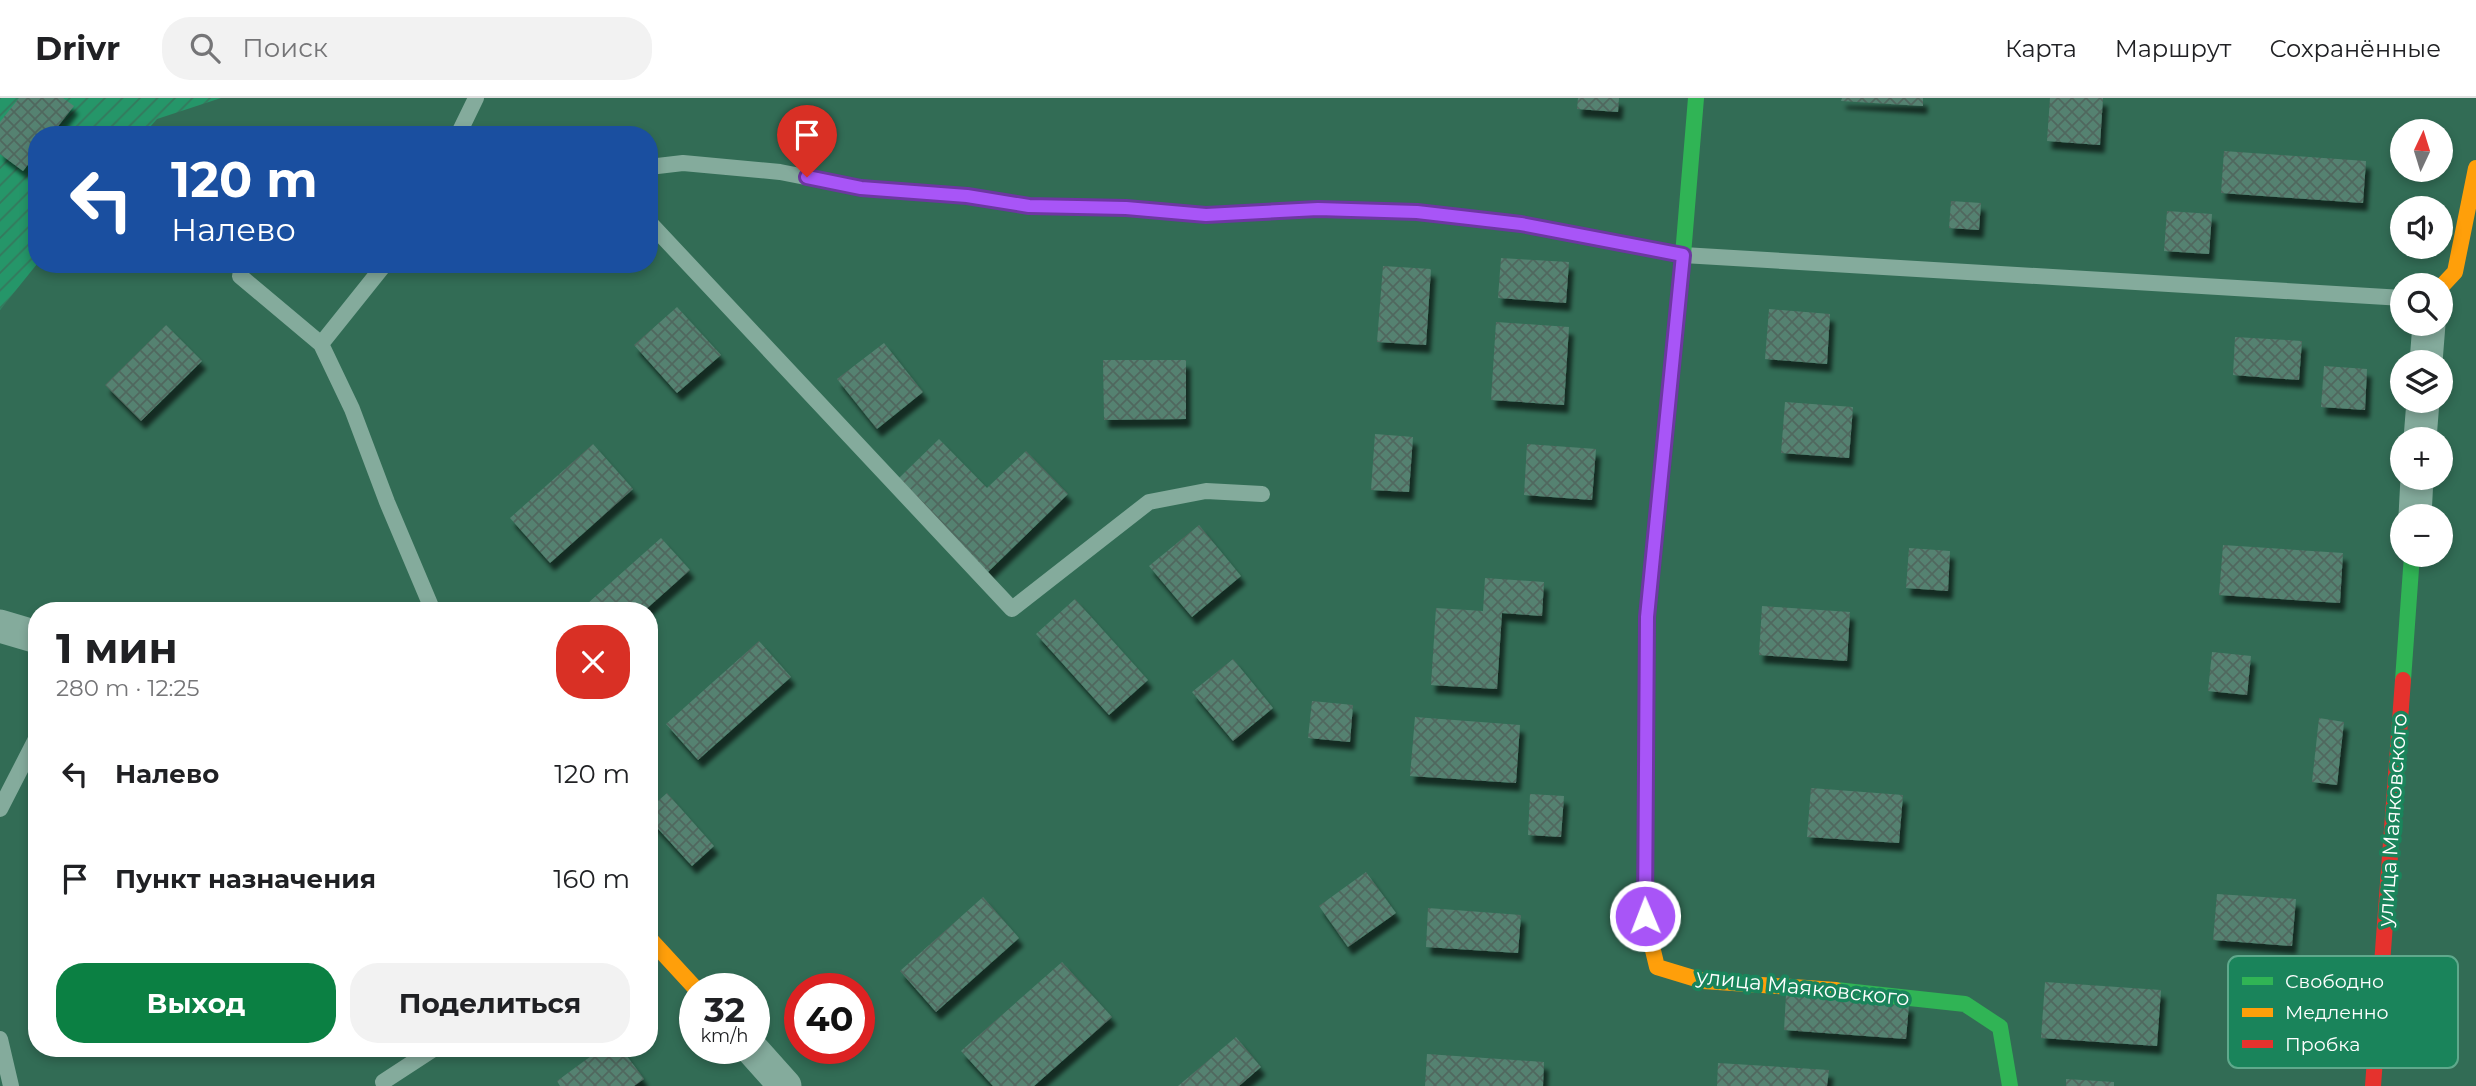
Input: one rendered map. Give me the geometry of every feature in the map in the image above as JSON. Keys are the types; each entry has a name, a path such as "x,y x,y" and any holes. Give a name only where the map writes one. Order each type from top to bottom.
{"street":[{"name":"улица Маяковского","path":"1696,98 1647,617 1645,916 1657,967 1703,981 1864,992 1965,1004 2000,1027 2010,1086"},
{"path":"2453,274 2476,169"},
{"name":"улица Маяковского","path":"2383,956 2411,567"},
{"path":"0,626 28,635"},
{"path":"658,948 681,973"},
{"path":"765,1064 785,1086"},
{"name":"улица Маяковского","path":"2373,1086 2374,1068"}],"lane":[{"path":"462,126 476,98"},
{"path":"658,166 683,163 780,172 861,188 967,196 1029,206 1126,208 1206,215 1318,209 1417,212 1521,224 1683,255 2390,297"},
{"path":"658,232 1012,610 1149,502 1206,491 1262,494"},
{"path":"2455,272 2476,274"},
{"path":"321,344 378,273"},
{"path":"240,276 321,344 352,409 429,602"},
{"path":"0,809 28,755"},
{"path":"0,1039 11,1086"},
{"path":"383,1082 421,1057"}],"green space":[{"path":"0,98 221,98 157,119 151,126 28,126 30,273 0,310"}],"building":[{"path":"19,98 63,98 74,106 58,126 28,126 28,165 23,171 0,154 0,122"},
{"path":"1578,98 1619,98 1618,112 1577,109"},
{"path":"1842,98 1923,98 1923,106 1841,101"},
{"path":"2050,98 2103,98 2100,145 2047,141"},
{"path":"2224,151 2366,161 2363,203 2221,193"},
{"path":"1951,201 1981,203 1979,230 1949,228"},
{"path":"2167,211 2212,214 2209,254 2164,251"},
{"path":"1501,258 1569,262 1566,303 1498,298"},
{"path":"1383,266 1431,269 1426,345 1377,342"},
{"path":"677,307 721,355 677,393 634,345"},
{"path":"1769,309 1830,314 1827,364 1765,359"},
{"path":"1496,322 1569,327 1564,405 1491,400"},
{"path":"166,325 202,361 141,421 105,385"},
{"path":"2235,337 2302,341 2299,380 2233,375"},
{"path":"884,343 923,392 877,429 837,379"},
{"path":"1103,360 1186,360 1186,419 1104,420"},
{"path":"2324,366 2367,369 2365,410 2321,407"},
{"path":"1785,402 1853,407 1849,458 1781,453"},
{"path":"1375,434 1413,437 1409,492 1371,490"},
{"path":"939,439 987,488 1026,451 1068,494 988,572 898,479"},
{"path":"593,444 633,489 550,563 510,518"},
{"path":"1527,444 1596,449 1592,500 1524,495"},
{"path":"1199,525 1241,576 1192,617 1149,566"},
{"path":"661,538 690,570 654,602 589,602"},
{"path":"2223,545 2343,553 2340,603 2219,595"},
{"path":"1909,548 1950,551 1948,591 1906,588"},
{"path":"1485,578 1544,582 1542,616 1502,613 1497,689 1431,685 1436,608 1483,611"},
{"path":"1075,599 1148,680 1109,715 1036,634"},
{"path":"1762,606 1850,612 1847,661 1759,655"},
{"path":"759,641 791,677 698,760 666,724"},
{"path":"2212,652 2251,656 2247,695 2208,691"},
{"path":"1233,659 1273,708 1233,741 1192,692"},
{"path":"1312,701 1353,705 1350,742 1308,738"},
{"path":"1415,717 1520,725 1516,783 1410,776"},
{"path":"2319,718 2344,722 2337,785 2312,782"},
{"path":"1811,788 1903,795 1899,843 1807,837"},
{"path":"667,793 714,846 692,866 658,829 658,801"},
{"path":"1530,794 1564,796 1561,837 1528,835"},
{"path":"1366,872 1396,913 1348,947 1319,906"},
{"path":"2217,894 2296,899 2292,946 2213,940"},
{"path":"983,897 1019,938 936,1012 900,971"},
{"path":"1428,908 1521,915 1518,953 1426,947"},
{"path":"1062,962 1112,1017 1034,1086 993,1086 961,1051"},
{"path":"2045,982 2161,990 2157,1046 2041,1038"},
{"path":"1786,995 1909,1004 1906,1039 1784,1030"},
{"path":"1236,1037 1261,1067 1239,1086 1178,1086"},
{"path":"1427,1054 1544,1062 1543,1086 1425,1086"},
{"path":"590,1057 628,1057 644,1079 634,1086 560,1086 557,1081"},
{"path":"1718,1063 1829,1070 1827,1086 1717,1086"},
{"path":"2066,1079 2114,1082 2114,1086 2066,1086"}],"traffic: fast":[{"path":"1646,747 1647,617 1696,98"},
{"path":"2403,680 2411,567"},
{"path":"1836,990 1965,1004 2000,1027 2010,1086"}],"traffic: slow":[{"path":"2453,274 2476,168"},
{"path":"1646,747 1645,917 1657,967 1703,981 1836,990"},
{"path":"658,948 681,973"}],"traffic: jam":[{"path":"2383,956 2403,680"},
{"path":"2373,1086 2374,1068"}],"route":[{"path":"807,177 861,188 967,196 1029,206 1126,208 1206,215 1318,209 1417,212 1521,224 1683,255 1647,617 1645,916"}]}
